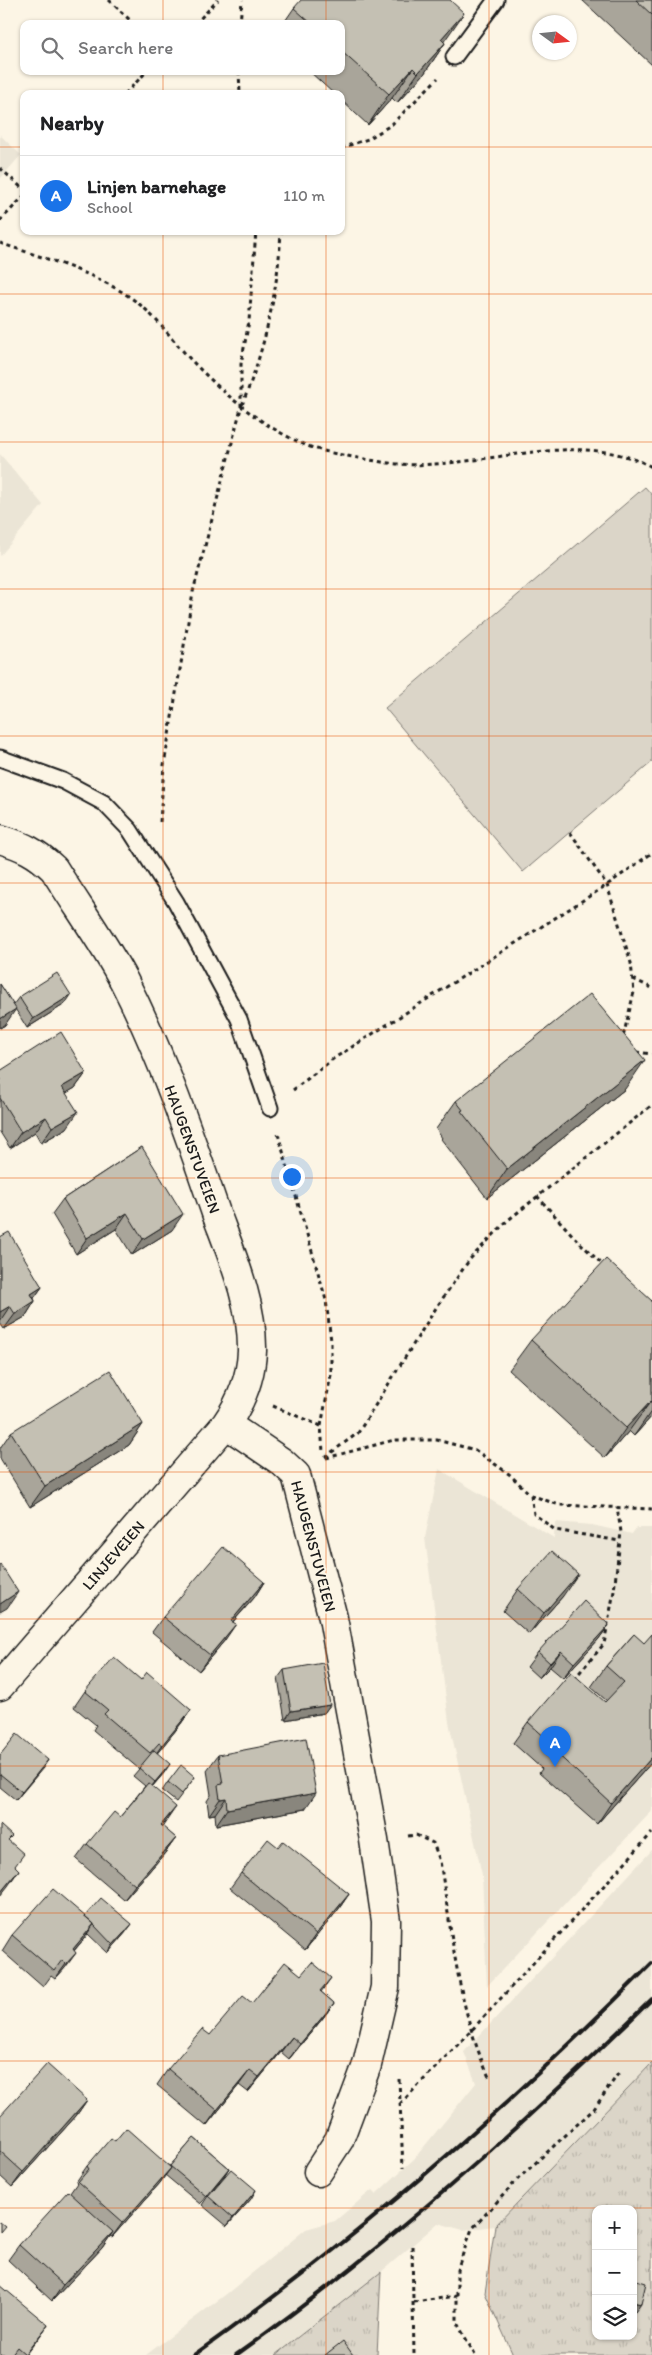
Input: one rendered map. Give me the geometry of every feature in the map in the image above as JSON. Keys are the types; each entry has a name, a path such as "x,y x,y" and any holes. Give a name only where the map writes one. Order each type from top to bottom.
{"street":[{"name":"HAUGENSTUVEIEN","path":"0,839 19,845 39,855 54,870 123,980 153,1043 183,1118 241,1282 250,1325 252,1350 245,1392 226,1424 282,1462 296,1475 333,1618 374,1840 386,1921 385,1988 367,2065 339,2140 318,2172"},
{"name":"LINJEVEIEN","path":"0,1686 226,1424"}],"lane":[{"path":"454,57 496,0"},
{"path":"0,758 63,781 104,803 130,830 176,902 239,1019 270,1108"}],"path":[{"path":"109,0 130,20"},
{"path":"199,20 218,0"},
{"path":"240,20 242,0"},
{"path":"345,147 368,139 391,125 430,88 454,57"},
{"path":"129,90 143,75"},
{"path":"239,75 240,90"},
{"path":"0,168 20,186"},
{"path":"0,221 20,200"},
{"path":"241,408 241,364 249,321 256,235"},
{"path":"155,870 164,765 193,592 241,408 252,380 267,330 278,276 281,235"},
{"path":"0,243 115,287 139,304 193,362 241,408 273,429 304,444 379,462 418,465 559,451 612,452 634,458 652,467"},
{"path":"570,832 607,885 631,963 634,992 622,1035 625,1043"},
{"path":"323,1459 321,1426 331,1376 332,1341 326,1300 270,1108 333,1059 607,885 652,854"},
{"path":"633,979 652,988"},
{"path":"631,1050 652,1054"},
{"path":"323,1459 358,1433 436,1308 470,1259 507,1221 652,1105"},
{"path":"537,1196 576,1239 611,1272"},
{"path":"271,1406 321,1426"},
{"path":"323,1459 394,1440 437,1440 475,1450 509,1474 531,1495 559,1505 652,1509"},
{"path":"531,1495 534,1514 555,1530 620,1541"},
{"path":"570,1684 604,1644 614,1591 621,1532 617,1507"},
{"path":"403,2168 400,2104 470,2032 652,1833"},
{"path":"400,1838 416,1835 433,1843 440,1861 470,2032 489,2077"},
{"path":"475,2355 457,2322 456,2270 472,2229 518,2179 594,2109 620,2071"},
{"path":"412,2246 414,2355"},
{"path":"414,2302 457,2296"}],"shaded area":[{"path":"0,135 20,156 0,179"},
{"path":"0,454 43,505 0,556"},
{"path":"439,1469 554,1538 555,1522 592,1525 632,1534 636,1528 652,1528 652,1811 487,1986 482,1875 449,1722 425,1538"},
{"path":"652,1850 652,2063 495,2226 463,2230 438,2223 381,2272 275,2355 146,2355 229,2292 306,2229 335,2221 372,2190 376,2194 414,2159 476,2083 464,2052"}],"green space":[{"path":"645,487 652,495 652,762 523,872 385,708"},
{"path":"652,2063 652,2355 513,2355 485,2293 495,2226"},
{"path":"381,2272 377,2355 275,2355"}],"building":[{"path":"301,0 450,0 464,13 441,39 445,43 418,73 413,68 389,94 345,55 345,20 308,20 294,8"},
{"path":"636,0 652,0 652,15"},
{"path":"57,973 71,995 33,1019 19,997"},
{"path":"0,984 16,1009 0,1019"},
{"path":"590,994 645,1060 507,1169 461,1111 463,1110 456,1101"},
{"path":"61,1032 86,1073 62,1087 78,1112 52,1127 46,1117 21,1132 0,1098 0,1071"},
{"path":"142,1147 183,1214 143,1239 127,1213 87,1238 63,1199"},
{"path":"9,1232 42,1287 31,1294 35,1301 15,1314 10,1306 0,1312 0,1237"},
{"path":"606,1259 652,1301 652,1402 626,1428 531,1340"},
{"path":"110,1370 143,1424 45,1486 11,1432"},
{"path":"223,1547 264,1582 231,1621 236,1624 210,1655 163,1617"},
{"path":"552,1551 578,1574 544,1613 518,1589"},
{"path":"0,1564 18,1592 0,1604"},
{"path":"584,1601 609,1625 574,1663 561,1651 550,1663 538,1652"},
{"path":"634,1634 644,1643 652,1634 652,1757 611,1803 554,1751 557,1748 528,1722 571,1672 605,1702 624,1682 606,1666"},
{"path":"114,1657 141,1680 147,1672 191,1710 162,1745 159,1743 150,1753 104,1714 108,1710 85,1691"},
{"path":"323,1663 330,1705 291,1711 284,1670"},
{"path":"17,1734 48,1760 22,1792 0,1774 0,1755"},
{"path":"306,1738 316,1793 227,1809 226,1798 220,1799 218,1785 223,1784 218,1755"},
{"path":"154,1750 170,1764 155,1782 139,1768"},
{"path":"181,1765 195,1777 182,1794 168,1782"},
{"path":"148,1783 176,1807 161,1825 176,1838 135,1885 87,1844 114,1812 120,1817"},
{"path":"0,1825 12,1836 8,1840 24,1854 15,1866 19,1870 0,1893"},
{"path":"268,1839 278,1847 283,1841 349,1894 316,1934 241,1873"},
{"path":"53,1889 94,1924 73,1949 76,1953 66,1964 62,1960 54,1971 12,1935"},
{"path":"101,1898 132,1924 113,1945 85,1916"},
{"path":"285,1962 301,1975 312,1962 331,1978 320,1991 334,2003 300,2044 292,2037 259,2077 250,2070 217,2110 168,2069 202,2029 210,2035 243,1996 252,2003"},
{"path":"47,2064 87,2100 23,2172 0,2151 0,2116"},
{"path":"126,2128 171,2168 123,2222 78,2182 89,2169 87,2166 111,2138 115,2141"},
{"path":"194,2138 229,2168 206,2196 170,2166"},
{"path":"231,2169 256,2190 233,2218 208,2196"},
{"path":"68,2191 113,2232 63,2285 19,2245"},
{"path":"0,2222 5,2226 0,2232"},
{"path":"637,2280 646,2283 641,2304 637,2303"},
{"path":"0,2285 48,2325 25,2354 17,2347 11,2355 0,2355"},
{"path":"343,2341 353,2355 325,2355"}],"railway":[{"path":"194,2355 315,2264 432,2169 544,2068 652,1963"},
{"path":"236,2355 291,2315 399,2230 553,2094 652,1999"}],"place":[{"name":"Linjen barnehage","path":"555,1767"}]}
